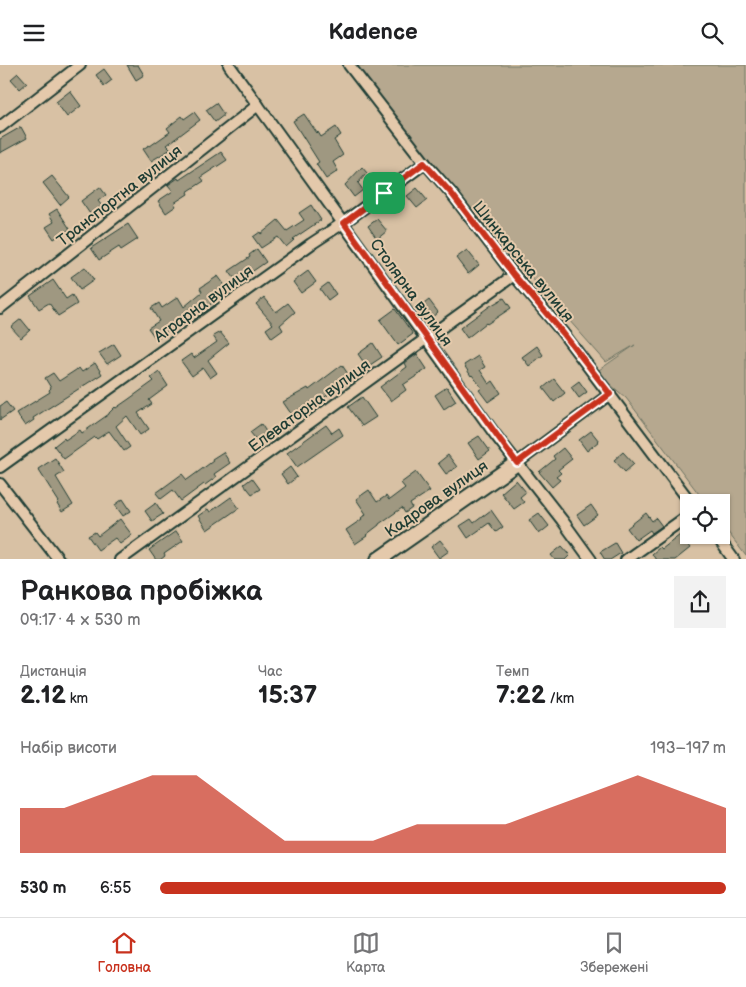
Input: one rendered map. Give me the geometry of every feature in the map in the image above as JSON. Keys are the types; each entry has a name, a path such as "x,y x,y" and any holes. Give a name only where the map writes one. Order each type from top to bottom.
{"street":[{"path":"0,127 80,65"},
{"name":"Столярна вулиця","path":"229,65 517,463 591,559"},
{"name":"Шинкарська вулиця","path":"349,65 424,163 452,194 514,275 563,333 685,494"},
{"name":"Транспортна вулиця","path":"0,308 258,105"},
{"name":"Аграрна вулиця","path":"0,467 311,244 344,223 424,163"},
{"name":"Елеваторна вулиця","path":"120,559 514,275"},
{"name":"Кадрова вулиця","path":"378,559 517,463 610,394"},
{"path":"0,484 59,559"},
{"path":"626,559 680,521"},
{"path":"723,544 734,559"}],"shaded area":[{"path":"356,65 746,65 746,556 730,535 730,494 699,494 626,398 596,372 635,345 606,362 431,164"}],"building":[{"path":"127,65 138,65 144,75 136,80"},
{"path":"104,69 112,80 104,86 96,75"},
{"path":"18,73 27,83 20,89 11,79"},
{"path":"70,91 81,106 67,117 56,102"},
{"path":"216,103 224,115 215,122 206,110"},
{"path":"194,112 200,120 167,145 171,149 151,161 143,149 170,132 167,128 182,116 184,119"},
{"path":"304,114 321,137 336,127 341,135 334,140 343,155 333,162 338,171 326,179 316,164 319,162 293,121"},
{"path":"21,127 27,138 0,153 0,139"},
{"path":"221,152 227,160 201,177 204,181 187,192 188,194 174,203 176,206 166,213 158,201 173,191 168,185 178,178 179,180"},
{"path":"362,167 367,173 358,183 363,190 354,197 345,185"},
{"path":"52,176 69,197 60,205 43,183"},
{"path":"100,187 106,195 98,201 102,206 90,214 81,201"},
{"path":"417,188 427,200 417,208 407,196"},
{"path":"311,205 321,220 293,239 286,247 278,237 261,248 253,237 260,232 261,234 278,220 287,231 304,220 299,213"},
{"path":"57,209 70,229 54,239 46,227 54,222 49,214"},
{"path":"377,219 387,231 377,239 368,226"},
{"path":"128,224 138,239 121,250 119,247 99,260 91,248"},
{"path":"257,249 266,262 237,282 229,271 250,257 249,255"},
{"path":"467,250 479,265 468,274 456,258"},
{"path":"85,267 94,280 80,290 71,277"},
{"path":"308,271 316,282 301,293 293,282"},
{"path":"218,276 229,291 204,309 198,317 195,313 156,339 148,328 159,321 151,308 159,303 162,308 178,297 184,307 202,292 200,288"},
{"path":"53,280 66,299 72,295 77,304 58,316 49,303 39,309 30,296"},
{"path":"328,283 336,294 328,300 320,289"},
{"path":"264,297 276,312 288,303 295,312 280,325 283,330 272,338 266,329 273,324 256,304"},
{"path":"504,298 511,308 486,323 467,338 460,328"},
{"path":"429,300 438,312 430,319 420,307"},
{"path":"395,309 413,334 398,345 380,320"},
{"path":"21,319 30,330 21,338 11,327"},
{"path":"220,332 229,343 208,360 217,373 210,378 203,368 192,376 181,361 191,354 194,358 217,342 213,336"},
{"path":"373,343 382,357 367,367 358,354"},
{"path":"114,344 121,355 107,364 99,353"},
{"path":"537,346 543,355 529,366 522,357"},
{"path":"417,354 427,369 403,385 406,390 391,401 380,387 407,367 405,363"},
{"path":"478,356 485,367 480,370 489,384 493,381 501,393 488,402 479,390 482,388 464,365"},
{"path":"95,363 102,374 33,418 34,420 25,426 16,413 50,392 51,388 45,378 53,373 59,381 79,368 82,372"},
{"path":"342,365 352,380 294,418 283,402 308,388 309,390"},
{"path":"159,372 168,386 149,400 152,404 138,413 149,429 140,435 127,416 116,426 130,447 124,451 109,431 97,439 95,437 64,459 54,446 64,438 65,440 80,430 82,433 109,414 115,407 154,381 151,378"},
{"path":"554,379 565,393 554,402 543,388"},
{"path":"579,381 587,392 579,398 571,387"},
{"path":"447,387 456,401 444,409 435,395"},
{"path":"362,397 376,417 362,426 348,407"},
{"path":"6,402 13,411 0,420 0,406"},
{"path":"261,424 269,436 259,443 250,432"},
{"path":"326,425 332,433 339,428 343,435 297,467 287,453"},
{"path":"591,431 599,441 587,451 579,440"},
{"path":"479,436 490,451 479,459 468,443"},
{"path":"563,448 572,459 558,470 561,473 556,477 560,480 552,487 539,472 555,459 553,456"},
{"path":"223,452 230,463 214,474 216,477 181,501 173,490 161,499 156,493 182,474 187,480"},
{"path":"623,452 634,464 625,472 614,460"},
{"path":"448,455 457,467 446,474 438,463"},
{"path":"55,458 64,472 56,477 73,505 62,512 57,504 59,502 38,469"},
{"path":"290,467 297,477 288,484 281,474"},
{"path":"416,472 430,491 410,504 412,508 405,513 402,508 355,544 346,530 366,514 356,499 369,490 377,502 386,496 389,500 405,488 401,483"},
{"path":"252,478 260,489 252,494 244,484"},
{"path":"516,480 526,492 520,497 524,502 514,509 501,493"},
{"path":"231,497 239,508 207,530 198,516 208,509 210,512"},
{"path":"123,499 131,511 123,516 115,505"},
{"path":"156,503 163,514 152,521 145,511"},
{"path":"591,505 598,515 584,525 577,515"},
{"path":"491,510 503,527 496,532 489,523 468,538 460,526 471,519 474,523"},
{"path":"539,513 549,526 539,534 529,520"},
{"path":"646,513 652,521 656,518 662,526 652,533 650,530 636,540 627,528"},
{"path":"120,519 132,535 120,544 115,538 98,550 88,536 95,532 98,536"},
{"path":"176,531 183,541 164,554 165,556 161,559 155,559 149,550"},
{"path":"680,535 680,544 687,544 690,548 676,559 655,559 652,554 660,547 662,549"},
{"path":"440,540 449,551 439,558 431,547"},
{"path":"615,543 621,553 612,559 604,559 600,552"},
{"path":"562,546 570,555 566,559 554,559 551,555"}],"route":[{"path":"424,163 452,194 514,275 563,333 610,394 517,463 344,223 384,193 424,163"}]}
